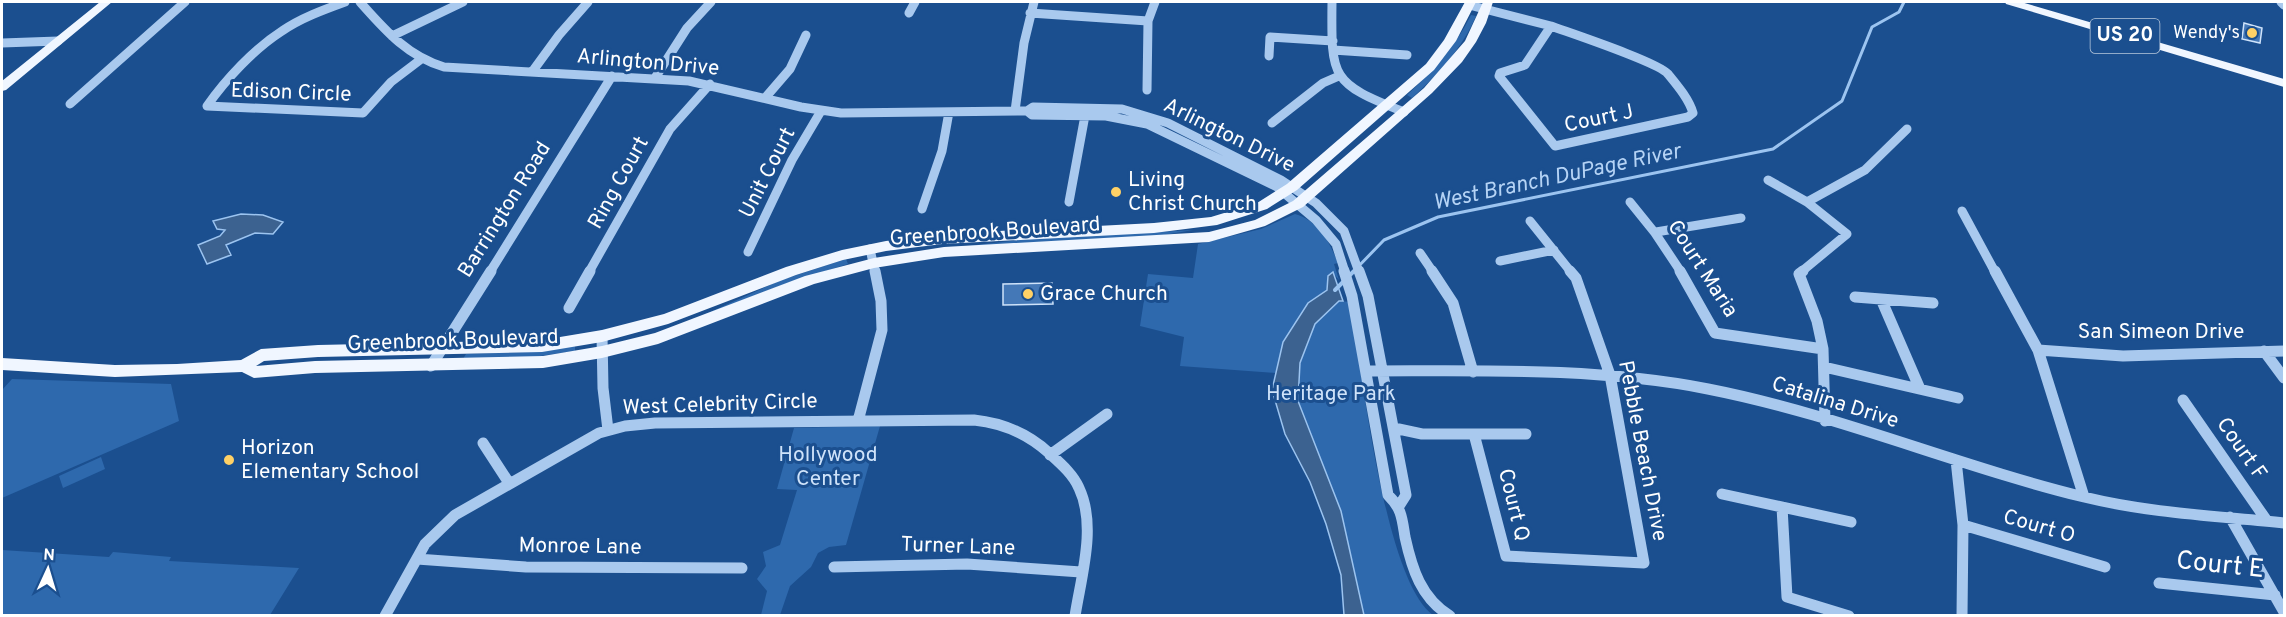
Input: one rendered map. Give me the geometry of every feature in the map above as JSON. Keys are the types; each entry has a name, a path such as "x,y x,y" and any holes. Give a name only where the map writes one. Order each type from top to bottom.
{"main road":[{"path":"2,87 106,2"},
{"name":"US 20","path":"2010,2 2284,83"},
{"name":"US 20","path":"2035,2 2284,75"},
{"name":"Greenbrook Boulevard","path":"244,366 254,372 315,367 543,362 602,344 680,331 872,256 942,239 1192,225 1244,213 1288,190 1388,105 1439,56 1460,25 1470,3"},
{"name":"Greenbrook Boulevard","path":"872,256 1200,238 1260,223 1302,200 1452,68 1471,40 1487,5"},
{"name":"Greenbrook Boulevard","path":"2,364 135,371 244,366 261,355 350,350 602,344"}],"street":[{"path":"70,104 185,2"},
{"name":"Edison Circle","path":"345,2 306,17 275,36 213,96 207,106 363,113 392,82 420,60"},
{"name":"Arlington Drive","path":"360,2 392,36 420,60 460,69 655,78 710,84 821,111 1027,111 1032,115 1086,111 1147,124 1276,187 1288,190 1302,200"},
{"path":"392,36 463,2"},
{"path":"532,72 559,35 588,2"},
{"path":"655,78 687,28 711,2"},
{"path":"909,13 915,2"},
{"path":"1015,111 1023,43 1035,2"},
{"path":"1147,90 1148,21 1155,2"},
{"path":"1332,2 1334,66 1339,76 1359,92 1404,112"},
{"path":"2281,2 2284,5"},
{"path":"1470,3 1487,5 1552,25"},
{"path":"1030,13 1148,21"},
{"name":"Court J","path":"1552,25 1599,41 1667,73 1671,84 1691,105 1693,113 1688,117 1555,146 1499,76 1500,73 1524,65 1552,25"},
{"path":"765,98 790,69 806,35"},
{"path":"1269,56 1270,37 1407,55"},
{"path":"2,43 58,41"},
{"name":"Barrington Road","path":"431,366 612,76"},
{"path":"1272,123 1323,83 1339,76"},
{"name":"Ring Court","path":"569,308 670,129 710,84"},
{"name":"Unit Court","path":"748,252 792,160 821,111"},
{"path":"1069,202 1086,111"},
{"path":"922,209 942,151 949,112"},
{"path":"1807,202 1866,170 1907,129"},
{"path":"1768,180 1807,202 1847,234 1799,274 1817,321 1822,349 1825,421"},
{"path":"1302,200 1344,231 1364,286 1406,495 1399,506"},
{"path":"1302,200 1329,233 1342,261 1352,296 1388,495 1399,506 1416,578 1436,608 1450,615"},
{"name":"Court Maria","path":"1630,202 1656,232 1679,266 1715,333 1822,349"},
{"path":"1962,211 2038,350 2084,497"},
{"path":"1656,232 1741,218"},
{"name":"Pebble Beach Drive","path":"1530,221 1576,278 1610,375 1644,563"},
{"path":"1500,261 1554,250"},
{"path":"1420,253 1453,303 1473,372"},
{"path":"858,421 882,330 881,301 872,256"},
{"path":"1855,297 1933,303"},
{"path":"1881,299 1920,389"},
{"path":"602,344 603,388 608,430"},
{"name":"San Simeon Drive","path":"2038,350 2123,356 2284,351"},
{"path":"2264,351 2284,378"},
{"path":"1824,367 1958,398"},
{"name":"Catalina Drive","path":"1366,371 1610,375 1662,381 1710,389 2084,497 2146,509 2284,523"},
{"name":"Court F","path":"2182,400 2267,521"},
{"path":"1050,455 1107,414"},
{"name":"West Celebrity Circle","path":"385,615 433,534 455,515 608,430 655,423 990,421 1022,432 1050,455 1073,478 1087,507 1087,525 1076,615"},
{"path":"1394,428 1422,434 1526,434"},
{"name":"Court Q","path":"1474,434 1506,556 1644,563"},
{"path":"483,443 509,483"},
{"path":"1956,460 1963,525 1962,615"},
{"path":"1722,494 1851,522"},
{"path":"1782,507 1787,597 1849,615"},
{"path":"2230,517 2284,612"},
{"name":"Court O","path":"1963,525 2105,567"},
{"name":"Monroe Lane","path":"417,559 526,567 742,568"},
{"name":"Turner Lane","path":"834,567 967,564 1081,572"},
{"name":"Court E","path":"2159,583 2275,596"}],"green space":[{"path":"1471,15 1476,16 1464,39 1448,60 1412,98 1407,95 1443,58"},
{"path":"1295,214 1311,222 1327,240 1338,263 1334,264 1339,280 1333,273 1328,276 1327,289 1300,316 1288,337 1276,373 1180,366 1184,337 1140,326 1148,274 1193,278 1198,244 1261,229"},
{"path":"1193,230 1164,235 958,247 1028,239"},
{"path":"846,259 848,264 790,282 699,317 781,280"},
{"name":"Heritage Park","path":"1339,301 1351,302 1368,420 1388,517 1401,560 1416,594 1433,615 1364,615 1341,512 1298,401 1300,364 1315,324"},
{"path":"575,346 575,351 533,357 463,359 466,354 528,352"},
{"path":"12,379 171,384 179,421 2,498 2,390"},
{"name":"Hollywood Center","path":"880,426 846,545 829,547 818,553 811,567 790,586 780,615 761,615 767,591 757,579 766,566 763,552 780,545 797,490 777,489 794,428"},
{"path":"101,457 105,469 63,488 59,476"},
{"path":"2,550 109,557 113,552 171,557 169,561 299,568 270,615 2,615"}],"shaded area":[{"path":"241,214 263,215 283,222 273,234 255,233 226,245 231,255 207,264 198,245 220,236 225,230 217,229 213,221"},
{"path":"1333,272 1343,301 1339,301 1315,324 1300,363 1298,401 1341,511 1364,615 1344,615 1341,575 1326,524 1310,482 1285,434 1272,390 1283,342 1308,303 1327,290 1328,276"}],"building":[{"name":"Wendy's","path":"2244,23 2262,28 2260,43 2242,39"},
{"name":"Grace Church","path":"1052,283 1053,304 1003,305 1003,284"}],"waterway":[{"name":"West Branch DuPage River","path":"1353,272 1384,240 1438,217 1773,149 1842,101 1872,27 1899,12 1904,2"},
{"name":"West Branch DuPage River","path":"1335,290 1353,272"}],"place":[{"name":"Wendy's","path":"2252,33"},
{"name":"Living Christ Church","path":"1116,192"},
{"name":"Grace Church","path":"1028,294"},
{"name":"Horizon Elementary School","path":"229,460"}]}
